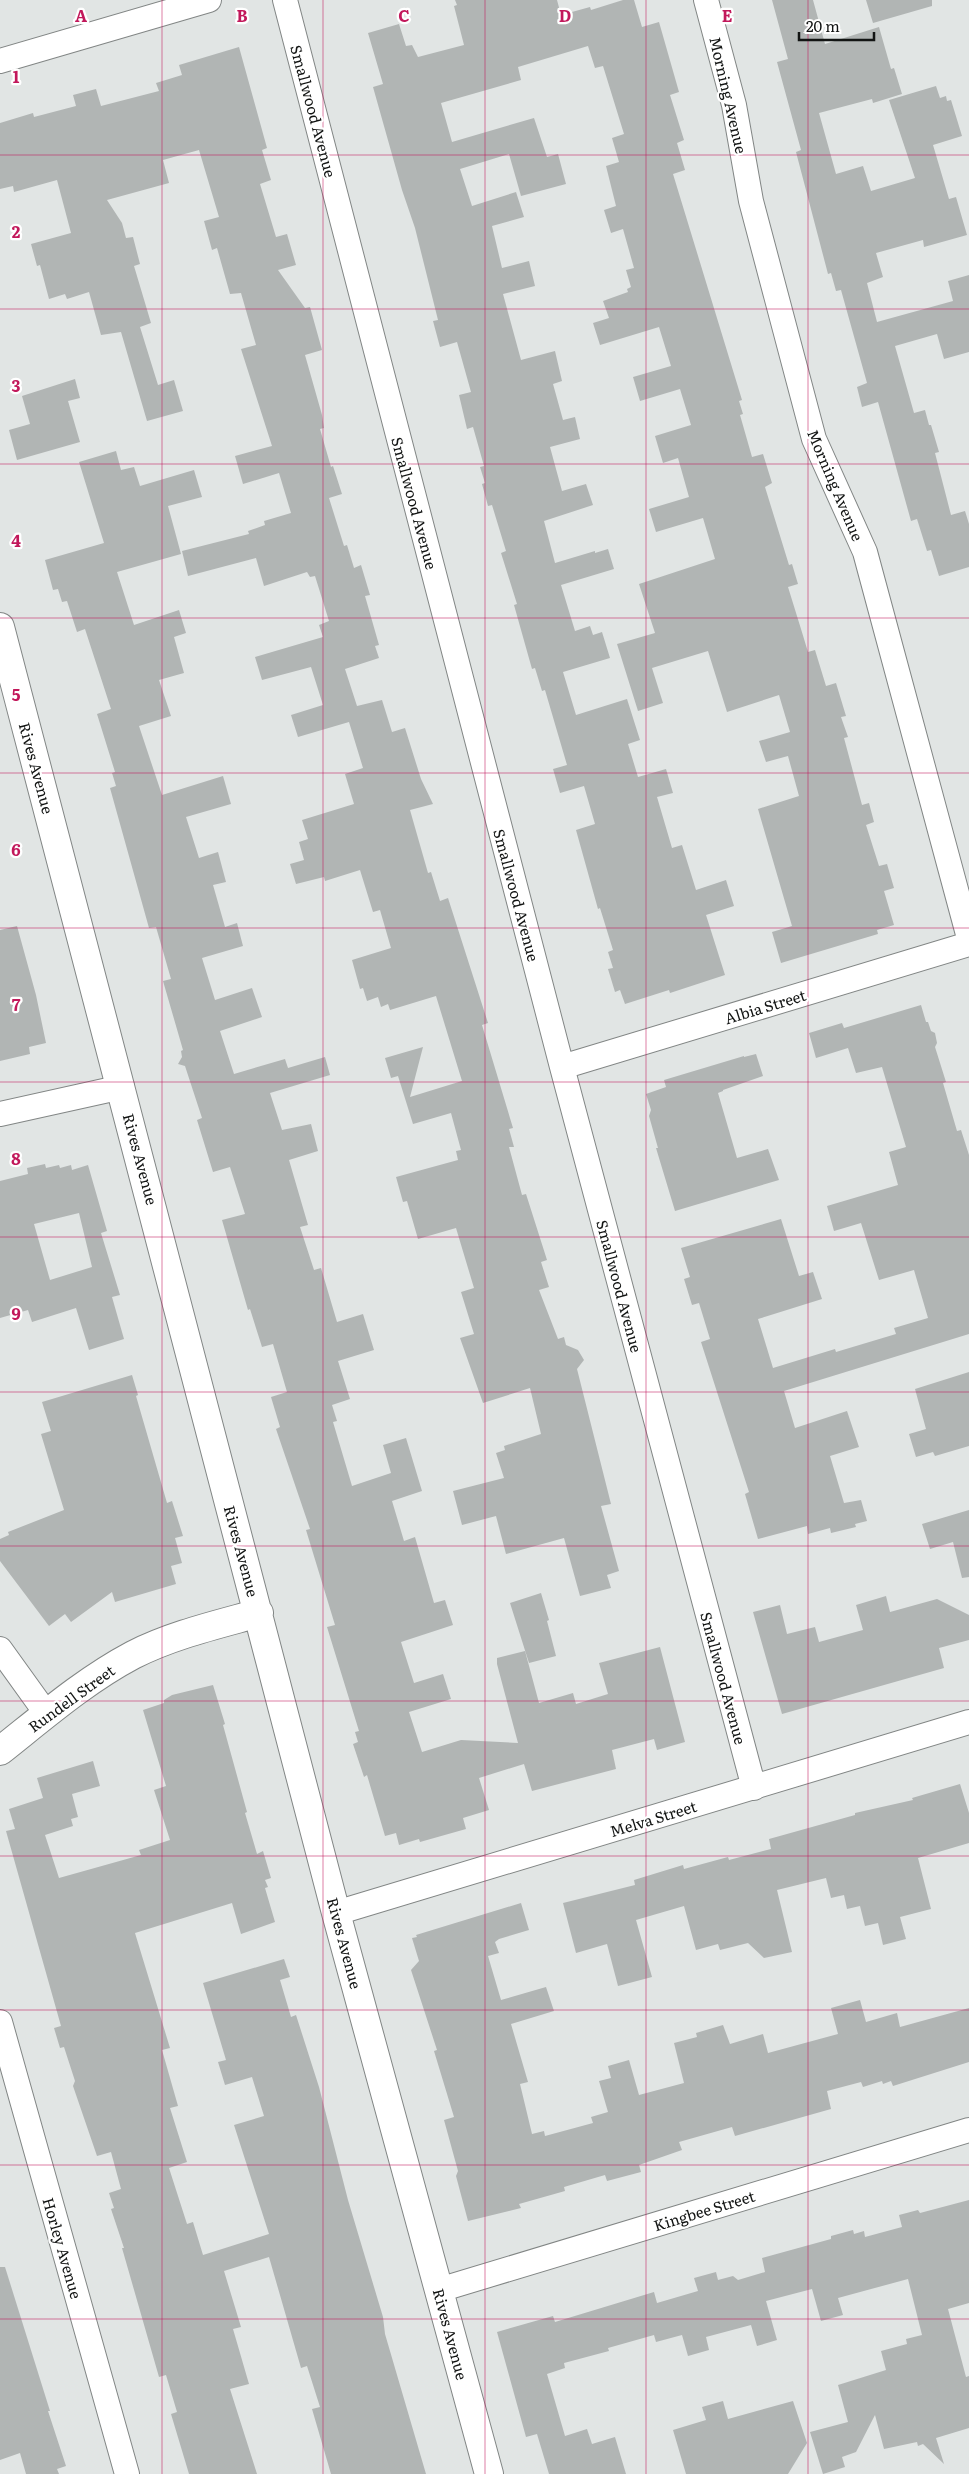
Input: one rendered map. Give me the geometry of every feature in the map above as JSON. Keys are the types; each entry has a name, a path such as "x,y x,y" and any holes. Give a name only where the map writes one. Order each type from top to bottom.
{"street":[{"path":"0,61 209,0"},
{"name":"Smallwood Avenue","path":"285,0 562,1067 754,1788"},
{"name":"Morning Avenue","path":"706,0 734,105 751,201 814,439 865,552 969,938"},
{"name":"Rives Avenue","path":"0,627 122,1087 336,1913 489,2474"},
{"name":"Albia Street","path":"562,1067 969,944"},
{"path":"0,1114 122,1087"},
{"name":"Rundell Street","path":"0,1751 46,1713 95,1677 134,1655 178,1636 258,1613"},
{"path":"0,1649 46,1713"},
{"name":"Melva Street","path":"336,1913 969,1722"},
{"name":"Horley Avenue","path":"0,2022 127,2474"},
{"name":"Kingbee Street","path":"439,2290 969,2130"}],"building":[{"path":"455,0 557,0 561,15 590,7 591,10 623,0 634,0 642,27 659,22 679,92 670,95 684,140 677,143 685,170 673,174 742,400 739,401 743,414 740,415 752,457 763,454 772,483 765,487 789,565 792,564 798,584 788,587 808,652 815,650 826,686 836,683 846,716 841,717 848,737 844,738 862,805 869,803 874,822 866,825 879,866 887,864 894,888 884,891 894,925 877,930 878,934 781,963 772,932 792,926 758,809 799,796 788,756 766,762 759,741 790,732 779,695 727,712 708,651 652,668 663,703 638,711 617,644 655,633 639,584 715,559 703,518 656,532 649,509 689,497 678,458 663,463 655,436 691,425 680,389 640,401 633,377 671,366 659,327 600,345 593,323 609,318 603,301 628,292 627,289 631,287 626,270 634,268 623,229 611,233 604,210 616,206 606,166 619,162 612,138 624,134 603,66 595,68 588,46 518,67 521,80 441,103 452,142 534,118 547,157 558,154 566,184 521,196 509,154 460,169 472,206 516,192 524,217 492,226 502,268 529,261 535,286 503,294 521,360 555,351 562,381 553,384 563,420 575,417 580,439 550,447 562,491 586,484 593,505 544,521 555,563 608,549 614,569 561,585 575,631 590,626 593,635 602,632 610,658 563,672 576,715 627,699 640,740 628,744 638,777 666,769 673,793 657,797 672,848 682,845 696,890 726,880 734,906 706,915 725,975 670,993 669,990 625,1004 620,990 615,992 608,969 613,968 608,952 613,950 600,908 598,909 576,830 595,824 584,786 560,793 553,769 567,765 545,690 542,691 535,668 532,669 514,605 517,604 501,553 506,551 492,505 488,506 482,484 485,483 480,467 484,466 473,427 467,429 459,395 471,392 457,342 440,347 433,321 438,320 415,228 402,190 373,87 383,84 368,33 399,24 406,46 412,45 418,57 464,45 454,6 457,5"},
{"path":"772,0 813,0 825,44 879,27 891,69 894,68 902,94 873,103 872,99 819,113 836,174 863,166 871,191 915,178 889,100 936,86 940,98 946,96 947,101 951,100 962,136 933,145 949,199 956,197 967,235 924,247 923,240 876,253 883,277 867,283 877,322 953,301 948,281 969,275 969,352 944,359 937,334 895,346 914,413 925,410 929,425 931,425 939,452 935,453 951,515 965,511 969,524 969,567 939,576 931,550 927,551 917,519 911,521 878,402 862,407 857,387 867,383 841,290 836,291 831,273 828,274 796,152 801,150 777,62 788,59"},
{"path":"866,0 932,0 932,6 873,23"},
{"path":"239,47 267,148 262,150 271,180 260,184 276,237 287,234 296,265 278,270 305,308 310,307 322,350 305,355 322,415 324,428 320,429 331,467 333,466 342,494 329,498 344,546 347,545 354,568 361,565 370,595 365,596 379,645 375,646 379,658 345,669 357,706 382,700 392,732 405,728 421,779 433,804 410,810 428,873 431,872 440,901 448,898 488,1023 482,1025 513,1128 509,1129 514,1147 509,1147 522,1195 526,1194 547,1260 541,1262 549,1287 539,1290 558,1339 564,1337 566,1345 578,1350 584,1360 577,1369 611,1504 601,1506 619,1571 607,1575 611,1588 580,1596 564,1538 506,1554 496,1516 462,1525 453,1491 504,1478 496,1453 505,1450 504,1446 541,1434 530,1388 483,1403 460,1338 474,1334 461,1292 474,1288 456,1228 418,1239 407,1201 403,1202 396,1177 458,1160 456,1151 461,1150 451,1113 413,1124 398,1076 391,1078 385,1058 423,1047 410,1097 462,1081 436,996 390,1010 388,1004 381,1007 378,997 367,1001 363,988 360,989 352,960 391,948 380,910 373,912 360,870 325,881 324,877 296,884 290,864 304,860 299,842 308,839 302,820 354,804 345,774 363,768 349,722 298,737 291,715 323,705 311,667 262,680 255,657 323,637 319,625 329,621 315,576 310,577 307,572 264,586 256,558 188,576 182,551 249,534 248,531 265,525 264,521 291,513 279,473 243,484 235,456 272,446 241,349 256,345 241,293 230,294 217,248 212,250 204,221 219,217 199,150 163,160 169,183 107,200 122,223 126,238 133,237 140,264 134,266 151,323 140,327 158,385 174,380 183,411 147,421 121,332 101,335 89,292 67,299 65,294 49,299 40,265 37,266 31,244 71,233 57,180 14,192 13,186 0,189 0,123 33,113 34,117 76,106 73,95 96,89 101,106 159,91 156,83 182,75 179,65"},
{"path":"75,379 80,398 68,401 80,442 17,460 9,430 30,424 22,396"},
{"path":"116,451 121,470 134,467 140,486 194,470 202,497 168,506 181,554 117,572 134,625 179,610 186,633 174,637 184,673 159,680 171,716 139,726 162,795 223,776 231,804 186,817 199,858 218,852 226,882 213,885 225,927 237,923 243,946 202,958 215,1000 252,988 262,1017 220,1031 234,1074 285,1059 288,1068 325,1057 330,1075 270,1093 282,1130 311,1124 318,1151 289,1160 308,1225 300,1227 314,1270 321,1268 337,1322 363,1314 374,1350 338,1361 350,1399 332,1405 337,1421 333,1422 352,1486 391,1473 383,1445 406,1438 422,1491 392,1501 404,1541 415,1537 434,1603 445,1600 453,1625 401,1642 414,1683 443,1674 451,1699 409,1712 422,1752 461,1740 518,1743 497,1658 525,1651 539,1703 573,1693 576,1704 608,1694 599,1663 660,1647 685,1742 657,1750 654,1739 612,1750 616,1769 532,1791 524,1764 479,1778 489,1810 463,1818 466,1829 420,1842 419,1839 399,1845 396,1833 385,1836 367,1775 364,1777 353,1744 358,1742 355,1732 359,1731 327,1627 335,1625 306,1530 310,1529 276,1429 280,1427 271,1397 287,1392 273,1344 262,1347 250,1309 248,1310 222,1220 245,1214 230,1167 213,1172 197,1120 202,1118 185,1066 178,1064 182,1057 181,1051 183,1050 163,981 171,979 156,927 149,928 110,788 116,786 112,773 115,772 97,714 111,709 85,629 77,632 67,601 62,602 58,589 53,590 45,560 104,543 79,462"},
{"path":"17,926 36,995 46,1043 29,1047 30,1054 0,1061 0,930"},
{"path":"921,1005 926,1022 928,1022 931,1031 935,1033 937,1043 935,1047 946,1082 943,1083 957,1131 961,1130 969,1155 969,1334 784,1391 795,1428 847,1411 859,1447 830,1456 844,1503 861,1500 867,1521 855,1524 856,1527 831,1533 830,1528 808,1534 807,1526 758,1539 745,1494 749,1492 701,1342 710,1339 699,1303 692,1305 684,1279 690,1277 681,1248 781,1219 799,1276 813,1272 822,1299 758,1319 773,1368 835,1349 836,1352 896,1334 894,1328 928,1318 914,1270 879,1280 861,1223 834,1231 827,1206 898,1185 889,1152 906,1147 882,1067 856,1073 848,1048 816,1058 809,1033 842,1023 844,1028"},
{"path":"756,1054 763,1076 718,1093 737,1158 768,1149 779,1180 675,1211 656,1148 658,1148 649,1116 651,1110 646,1094 666,1087 664,1080"},
{"path":"45,1164 46,1168 59,1165 60,1168 71,1165 72,1170 88,1165 107,1231 101,1233 120,1295 112,1297 124,1339 89,1350 76,1308 32,1322 28,1310 0,1318 0,1181 28,1174 27,1168","holes":["79,1213 92,1267 50,1280 34,1224"]},
{"path":"969,1372 969,1446 935,1456 933,1452 916,1457 909,1434 926,1429 915,1389"},
{"path":"132,1375 138,1395 136,1396 167,1503 172,1501 183,1536 175,1538 182,1563 171,1566 176,1584 115,1602 112,1592 71,1622 65,1614 49,1626 0,1561 0,1539 9,1535 8,1532 64,1510 41,1434 51,1431 42,1402"},
{"path":"969,1510 969,1577 962,1578 953,1542 930,1549 922,1524"},
{"path":"541,1593 549,1620 547,1621 556,1656 529,1663 510,1603"},
{"path":"886,1596 890,1612 937,1599 969,1615 969,1640 939,1648 944,1668 782,1714 753,1612 780,1605 787,1634 815,1627 819,1642 863,1630 856,1605"},
{"path":"213,1685 225,1724 223,1725 257,1854 263,1851 271,1878 265,1880 268,1887 265,1888 275,1922 241,1934 232,1903 135,1933 170,2048 162,2050 178,2106 170,2108 187,2162 169,2168 187,2224 193,2222 203,2255 269,2234 234,2125 264,2116 252,2077 225,2085 218,2062 226,2060 203,1983 284,1959 290,1977 280,1980 291,2017 296,2015 319,2087 348,2200 383,2317 385,2334 426,2474 331,2474 312,2409 320,2407 307,2366 301,2368 269,2257 224,2271 241,2327 233,2329 249,2384 230,2389 257,2474 189,2474 171,2414 177,2412 166,2375 159,2377 122,2248 124,2248 111,2209 114,2208 109,2193 121,2189 111,2152 97,2156 73,2086 75,2081 64,2047 60,2048 54,2028 61,2026 6,1831 15,1829 9,1809 43,1798 37,1778 93,1761 100,1786 72,1794 78,1817 71,1819 73,1826 45,1835 59,1878 141,1855 139,1850 170,1840 154,1790 166,1786 143,1710 164,1703 164,1700 172,1695"},
{"path":"960,1784 969,1813 969,1843 918,1858 931,1909 900,1917 906,1939 883,1945 878,1923 865,1926 860,1906 847,1909 844,1895 831,1898 826,1878 777,1890 792,1952 764,1958 748,1943 720,1950 718,1944 696,1950 684,1906 636,1920 652,1977 618,1986 607,1944 576,1953 563,1903 635,1885 634,1880 683,1865 684,1869 728,1857 729,1860 771,1849 769,1839 855,1815 855,1813 913,1800 912,1798"},
{"path":"521,1903 529,1930 499,1939 495,1942 499,1953 488,1956 501,2000 546,1987 554,2011 511,2024 528,2082 520,2084 532,2134 544,2131 545,2136 593,2123 591,2117 608,2112 599,2081 611,2078 608,2066 629,2060 639,2095 684,2083 674,2043 697,2037 696,2033 723,2025 730,2044 763,2034 768,2053 838,2034 831,2008 860,2000 866,2022 897,2013 900,2027 969,2008 969,2062 893,2086 891,2081 883,2084 882,2081 863,2087 861,2082 827,2091 831,2109 735,2136 732,2127 679,2142 682,2150 639,2165 641,2172 607,2181 605,2175 564,2187 565,2191 519,2204 521,2208 468,2221 456,2176 458,2171 444,2120 454,2117 434,2051 437,2050 411,1970 419,1961 412,1938 417,1937 416,1935"},
{"path":"969,2200 969,2303 948,2309 966,2377 969,2376 969,2428 936,2438 944,2464 923,2444 918,2446 917,2442 884,2449 875,2415 856,2452 842,2457 845,2467 823,2474 810,2432 848,2422 838,2385 886,2370 881,2351 907,2344 906,2339 922,2335 908,2279 838,2298 843,2315 821,2321 812,2289 766,2301 777,2340 757,2346 751,2325 706,2337 709,2350 688,2356 682,2335 656,2342 654,2335 608,2348 609,2351 564,2363 565,2368 547,2374 565,2436 587,2429 592,2444 615,2437 626,2474 549,2474 537,2434 526,2437 497,2332 553,2316 555,2322 654,2292 657,2303 698,2291 694,2278 716,2272 718,2280 733,2276 738,2280 765,2272 762,2258 831,2239 831,2236 853,2230 854,2234 864,2231 865,2237 902,2227 899,2215 918,2210 920,2213"},
{"path":"0,2267 5,2267 66,2466 57,2469 59,2474 26,2474 20,2453 0,2460"},
{"path":"723,2401 728,2419 793,2401 807,2443 788,2474 686,2474 673,2430 706,2420 702,2407"}]}
